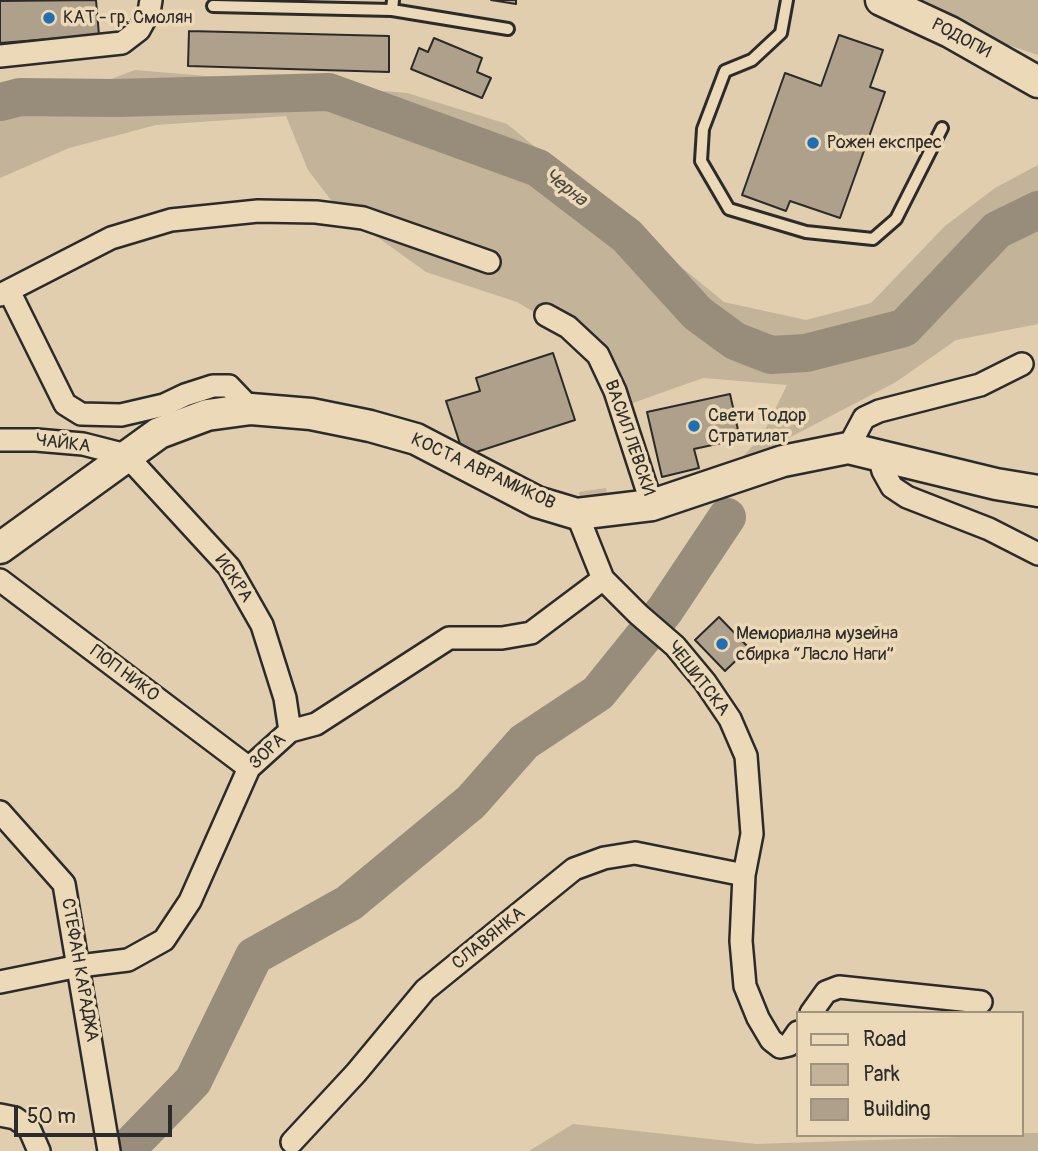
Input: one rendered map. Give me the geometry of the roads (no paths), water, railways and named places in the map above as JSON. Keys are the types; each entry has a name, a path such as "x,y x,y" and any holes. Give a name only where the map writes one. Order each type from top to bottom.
{"street":[{"path":"0,56 122,43 139,30 149,12 151,0"},
{"name":"РОДОПИ","path":"881,0 950,32 1038,82"},
{"path":"251,409 229,386 213,386 185,394 164,405 121,415 81,414 65,404 4,293 111,238 171,220 258,211 316,212 363,218 489,262"},
{"name":"ВАСИЛ ЛЕВСКИ","path":"546,315 568,327 598,355 615,391 652,505"},
{"path":"848,448 863,418 879,411 979,385 1022,364"},
{"name":"КОСТА АВРАМИКОВ","path":"0,548 159,433 208,415 251,409 311,414 416,439 537,502 577,514 652,505 783,461 848,448 996,484 1038,491"},
{"name":"ЧАЙКА","path":"0,440 83,444 126,455"},
{"name":"ИСКРА","path":"126,455 229,567 262,625 285,698 290,731"},
{"path":"879,456 883,471 892,487 907,497 989,529 1038,554"},
{"name":"ЧЕШИТСКА","path":"577,514 603,579 675,646 705,682 730,719 746,756 752,834 744,875 740,941 745,986 758,1018 771,1040 780,1047 789,1045 796,1034"},
{"name":"ЗОРА","path":"0,982 79,966 128,960 164,940 190,901 249,768 290,731 316,724 449,638 502,638 531,633 603,579"},
{"name":"ПОП НИКО","path":"0,580 249,768"},
{"name":"СТЕФАН КАРАДЖА","path":"0,812 64,884 109,1151"},
{"name":"СЛАВЯНКА","path":"292,1142 356,1073 425,990 574,869 604,858 635,853 744,875"},
{"path":"812,1011 826,992 839,987 981,1002"},
{"path":"0,1115 15,1118 29,1128 39,1151"}],"lane":[{"path":"787,0 780,33 752,60 725,71 703,129 701,161 729,209 806,232 873,239 896,219 942,128"},
{"path":"213,6 392,5 508,29"}],"waterway":[{"name":"Черна","path":"0,102 20,97 117,98 329,92 538,168 627,236 697,313 735,341 771,355 806,353 904,328 997,230 1038,210"},
{"path":"125,1151 193,1081 254,956 349,903 471,802 524,742 598,693 665,610 727,517"}],"place":[{"name":"КАТ - гр. Смолян","path":"49,18"},
{"name":"Рожен експрес","path":"813,143"},
{"name":"Свети Тодор Стратилат","path":"694,426"},
{"name":"Мемориална музейна сбирка “Ласло Наги”","path":"722,644"}]}
